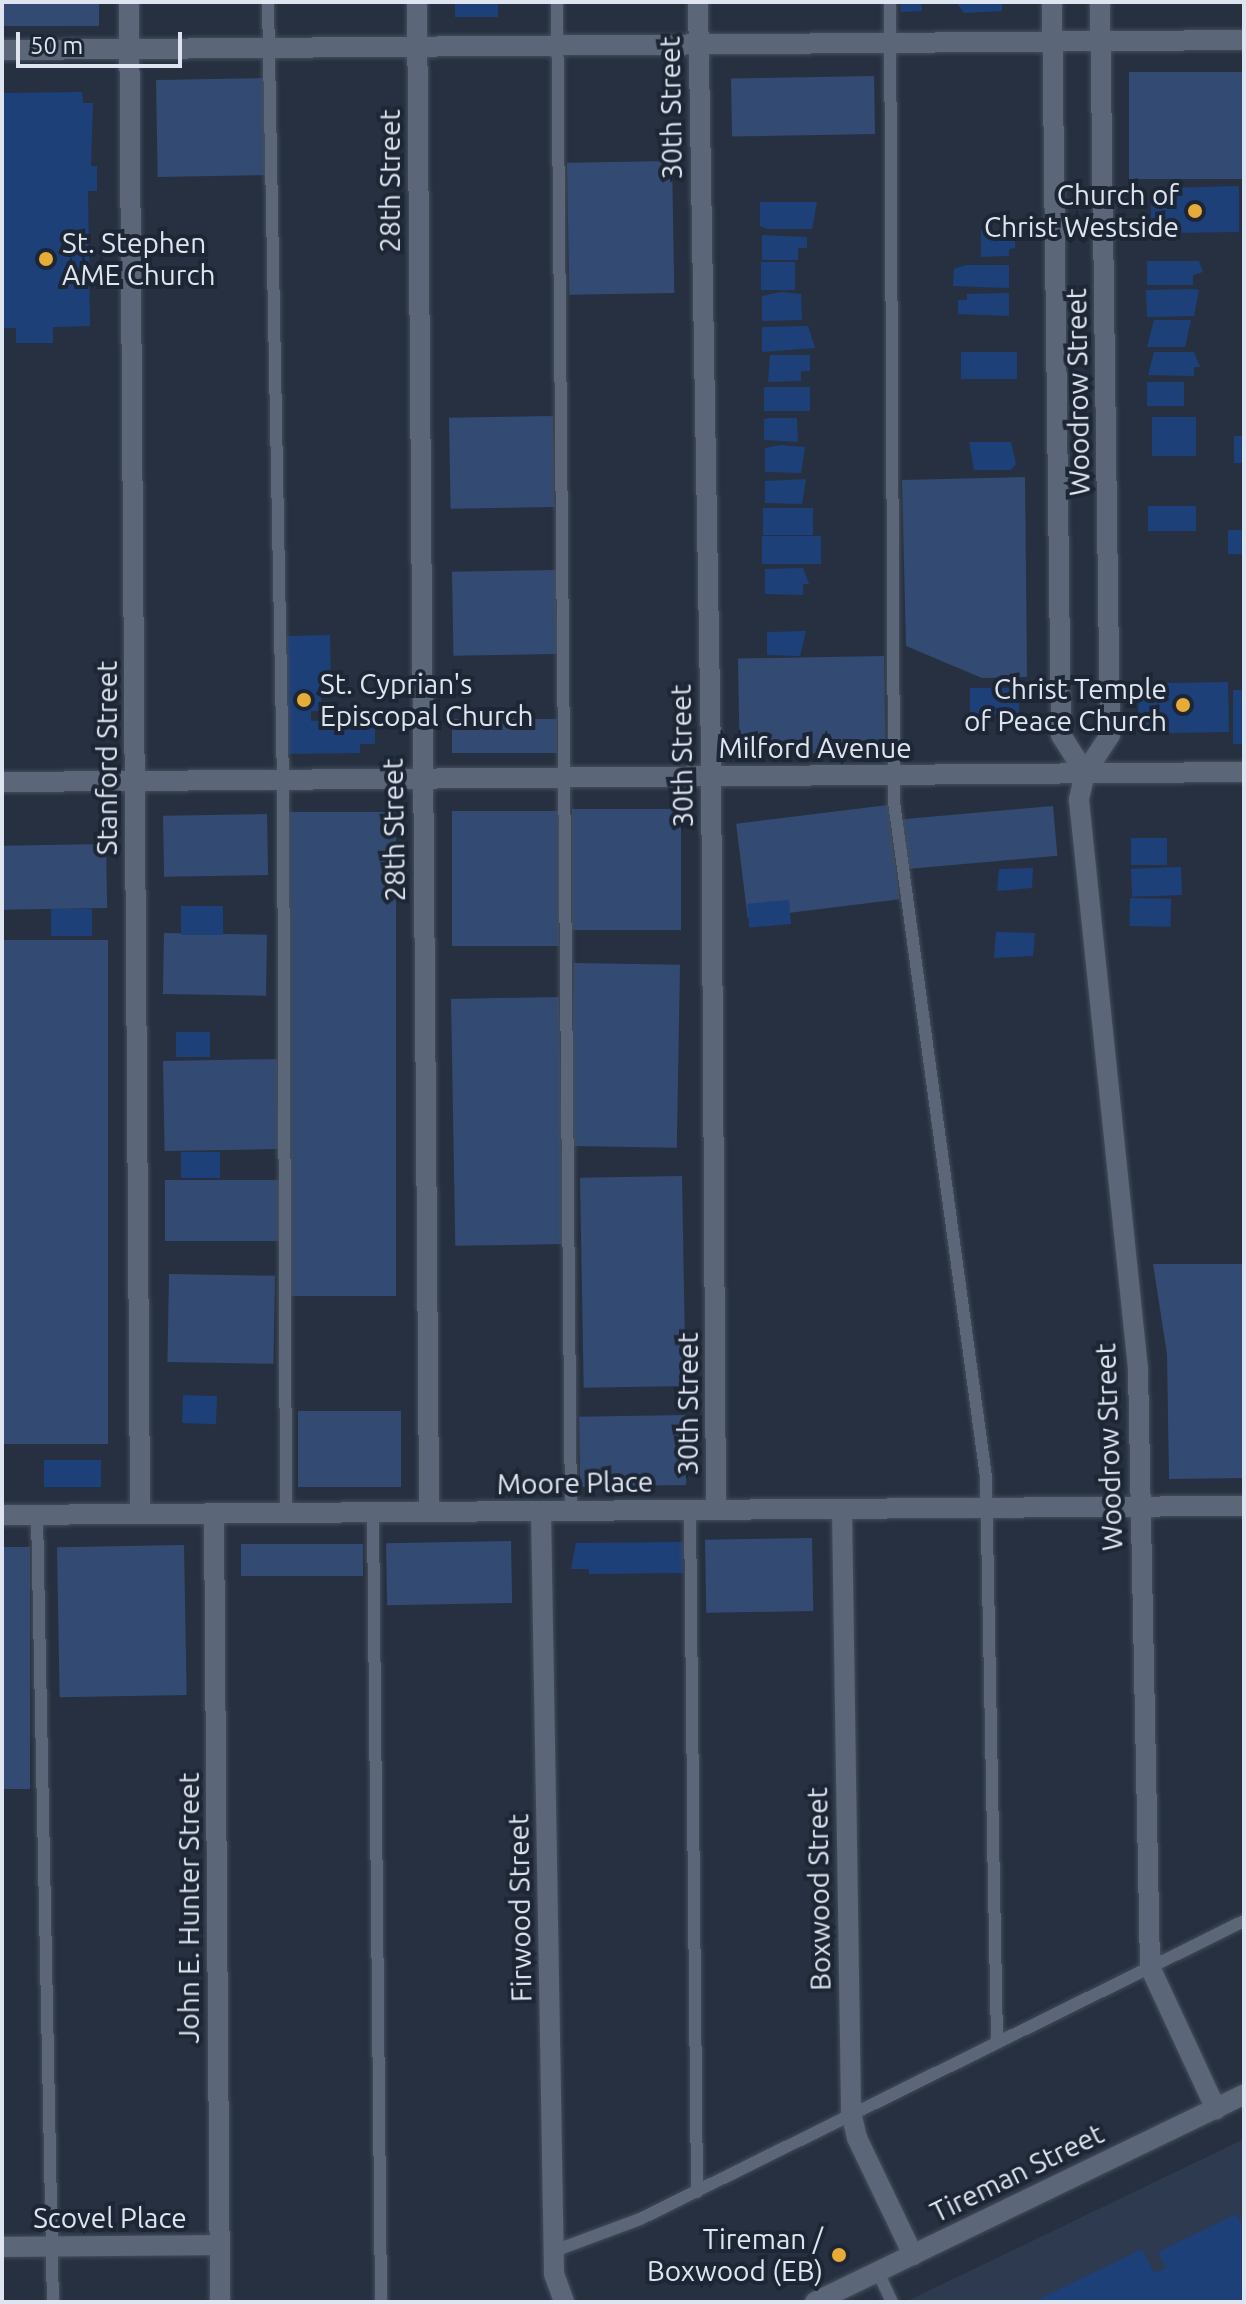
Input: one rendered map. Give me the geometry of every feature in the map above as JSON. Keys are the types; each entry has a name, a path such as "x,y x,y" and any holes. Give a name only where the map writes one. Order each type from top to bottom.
{"street":[{"name":"Stanford Street","path":"129,2 140,1514"},
{"name":"28th Street","path":"417,2 429,1512"},
{"name":"30th Street","path":"698,2 711,776 716,1510"},
{"name":"Woodrow Street","path":"1052,2 1061,735 1085,773"},
{"name":"Woodrow Street","path":"1100,2 1110,735 1085,773 1079,800 1138,1369 1150,1967 1216,2109"},
{"path":"2,50 1244,40"},
{"name":"Milford Avenue","path":"2,782 1244,772"},
{"name":"Moore Place","path":"2,1515 1244,1506"},
{"name":"Boxwood Street","path":"842,1509 851,2112 857,2138 913,2255"},
{"name":"Firwood Street","path":"541,1511 554,2274 564,2302"},
{"name":"John E. Hunter Street","path":"214,1514 220,2302"},
{"name":"Tireman Street","path":"815,2302 1244,2095"},
{"name":"Scovel Place","path":"2,2247 219,2245"}],"lane":[{"path":"268,2 283,781 286,1514"},
{"path":"557,2 571,1511"},
{"path":"890,2 893,775 988,1508 997,2041"},
{"path":"690,1510 697,2192"},
{"path":"373,1513 381,2302"},
{"path":"37,1515 53,2302"},
{"path":"554,2251 578,2245 697,2192 851,2112 1244,1921"},
{"path":"878,2272 892,2302"}],"shaded area":[{"path":"2,2 99,2 99,26 2,26"},
{"path":"1129,72 1244,72 1244,179 1129,179"},
{"path":"874,76 875,134 732,136 731,78"},
{"path":"265,78 267,175 158,177 156,80"},
{"path":"672,161 674,293 569,295 567,163"},
{"path":"553,416 555,507 451,509 449,418"},
{"path":"1025,477 1027,677 982,678 906,646 902,480"},
{"path":"556,570 557,654 453,656 452,572"},
{"path":"884,656 886,752 740,755 738,659"},
{"path":"452,719 557,719 557,753 452,753"},
{"path":"888,805 900,899 748,918 736,824"},
{"path":"1053,806 1057,856 907,869 903,819"},
{"path":"572,809 681,809 681,930 572,930"},
{"path":"452,811 559,811 559,946 452,946"},
{"path":"286,812 396,812 396,1296 286,1296"},
{"path":"267,814 268,875 164,877 163,816"},
{"path":"106,844 107,908 3,910 2,846"},
{"path":"164,933 267,935 266,996 163,994"},
{"path":"2,940 108,940 108,1444 2,1444"},
{"path":"574,963 680,965 677,1148 571,1146"},
{"path":"559,997 563,1244 455,1246 451,999"},
{"path":"277,1059 279,1149 165,1151 163,1061"},
{"path":"682,1176 686,1386 584,1388 580,1178"},
{"path":"165,1180 280,1180 280,1241 165,1241"},
{"path":"1153,1264 1244,1264 1244,1478 1169,1479 1167,1354"},
{"path":"169,1274 275,1276 273,1364 167,1362"},
{"path":"298,1411 401,1411 401,1487 298,1487"},
{"path":"685,1415 686,1485 580,1487 579,1417"},
{"path":"812,1538 813,1611 706,1613 705,1540"},
{"path":"511,1541 512,1603 387,1605 386,1543"},
{"path":"241,1544 363,1544 363,1576 241,1576"},
{"path":"184,1545 187,1695 60,1697 57,1547"},
{"path":"2,1547 30,1547 30,1789 2,1789"},
{"path":"1244,2139 1244,2302 905,2302"}],"building":[{"path":"455,2 498,2 498,17 455,17"},
{"path":"900,2 921,2 922,11 901,12"},
{"path":"956,2 1002,2 1002,11 964,13"},
{"name":"St. Stephen AME Church","path":"82,92 83,103 93,103 91,166 97,166 97,191 88,191 90,326 53,327 53,343 16,343 16,328 2,328 2,93"},
{"name":"Church of Christ Westside","path":"1239,186 1239,232 1166,233 1166,228 1151,228 1151,194 1166,194 1165,188"},
{"path":"760,202 817,202 812,229 767,229 760,226"},
{"path":"981,230 1015,232 1015,248 1009,249 1009,256 981,257"},
{"path":"762,235 807,237 807,248 798,248 798,260 762,260"},
{"path":"1147,261 1199,261 1203,272 1193,275 1193,285 1147,285"},
{"path":"761,262 795,262 795,290 761,290"},
{"path":"966,265 1009,265 1009,288 953,286 954,269"},
{"path":"1146,290 1199,290 1194,316 1147,317"},
{"path":"781,292 801,294 802,320 762,321 762,296"},
{"path":"1009,293 1009,316 958,314 958,300 967,300 967,294"},
{"path":"1154,320 1191,320 1185,347 1147,347"},
{"path":"808,326 815,348 762,352 762,327"},
{"path":"961,352 1017,352 1017,379 961,379"},
{"path":"1154,352 1194,352 1200,367 1194,367 1194,376 1148,375"},
{"path":"770,355 810,355 810,371 801,371 801,381 768,382"},
{"path":"1147,382 1184,382 1184,406 1147,406"},
{"path":"764,387 810,387 810,411 764,411"},
{"path":"1152,417 1196,417 1196,456 1152,456"},
{"path":"797,418 798,442 764,440 764,419"},
{"path":"1234,436 1244,436 1244,463 1234,463"},
{"path":"969,442 1011,442 1016,464 1011,470 974,470"},
{"path":"780,445 805,447 801,473 765,472 765,448"},
{"path":"806,479 802,504 765,503 765,481"},
{"path":"1148,506 1196,506 1196,531 1148,531"},
{"path":"763,508 813,508 813,535 763,535"},
{"path":"1228,530 1244,530 1244,554 1228,554"},
{"path":"762,536 821,536 821,564 762,564"},
{"path":"803,568 809,584 803,584 803,595 765,594 765,569"},
{"path":"806,631 800,656 767,655 767,632"},
{"name":"St. Cyprian's Episcopal Church","path":"330,635 331,689 321,689 321,711 311,711 311,721 360,720 360,726 375,726 375,744 360,744 360,753 287,754 286,636"},
{"name":"Christ Temple of Peace Church","path":"1228,682 1229,732 1139,734 1138,684"},
{"path":"970,688 1019,688 1019,714 970,714"},
{"path":"1233,690 1244,690 1244,744 1233,744"},
{"path":"1131,838 1167,838 1167,865 1131,865"},
{"path":"1181,867 1182,895 1132,897 1131,869"},
{"path":"1033,868 1032,888 997,891 999,869"},
{"path":"1130,898 1171,899 1171,927 1130,926"},
{"path":"789,900 791,924 749,928 747,904"},
{"path":"181,906 223,906 223,935 181,935"},
{"path":"51,909 92,909 92,936 51,936"},
{"path":"996,932 1035,933 1033,956 994,958"},
{"path":"176,1032 210,1032 210,1057 176,1057"},
{"path":"181,1152 220,1152 220,1178 181,1178"},
{"path":"183,1395 217,1396 216,1424 182,1423"},
{"path":"44,1460 101,1460 101,1487 44,1487"},
{"path":"683,1542 683,1573 589,1574 589,1569 571,1569 576,1543"},
{"path":"1236,2214 1244,2228 1244,2302 1033,2302 1142,2249 1154,2273 1166,2268 1158,2252"}],"place":[{"name":"Church of Christ Westside","path":"1195,211"},
{"name":"St. Stephen AME Church","path":"46,259"},
{"name":"St. Cyprian's Episcopal Church","path":"304,700"},
{"name":"Christ Temple of Peace Church","path":"1183,705"},
{"name":"Tireman / Boxwood (EB)","path":"839,2255"}]}
